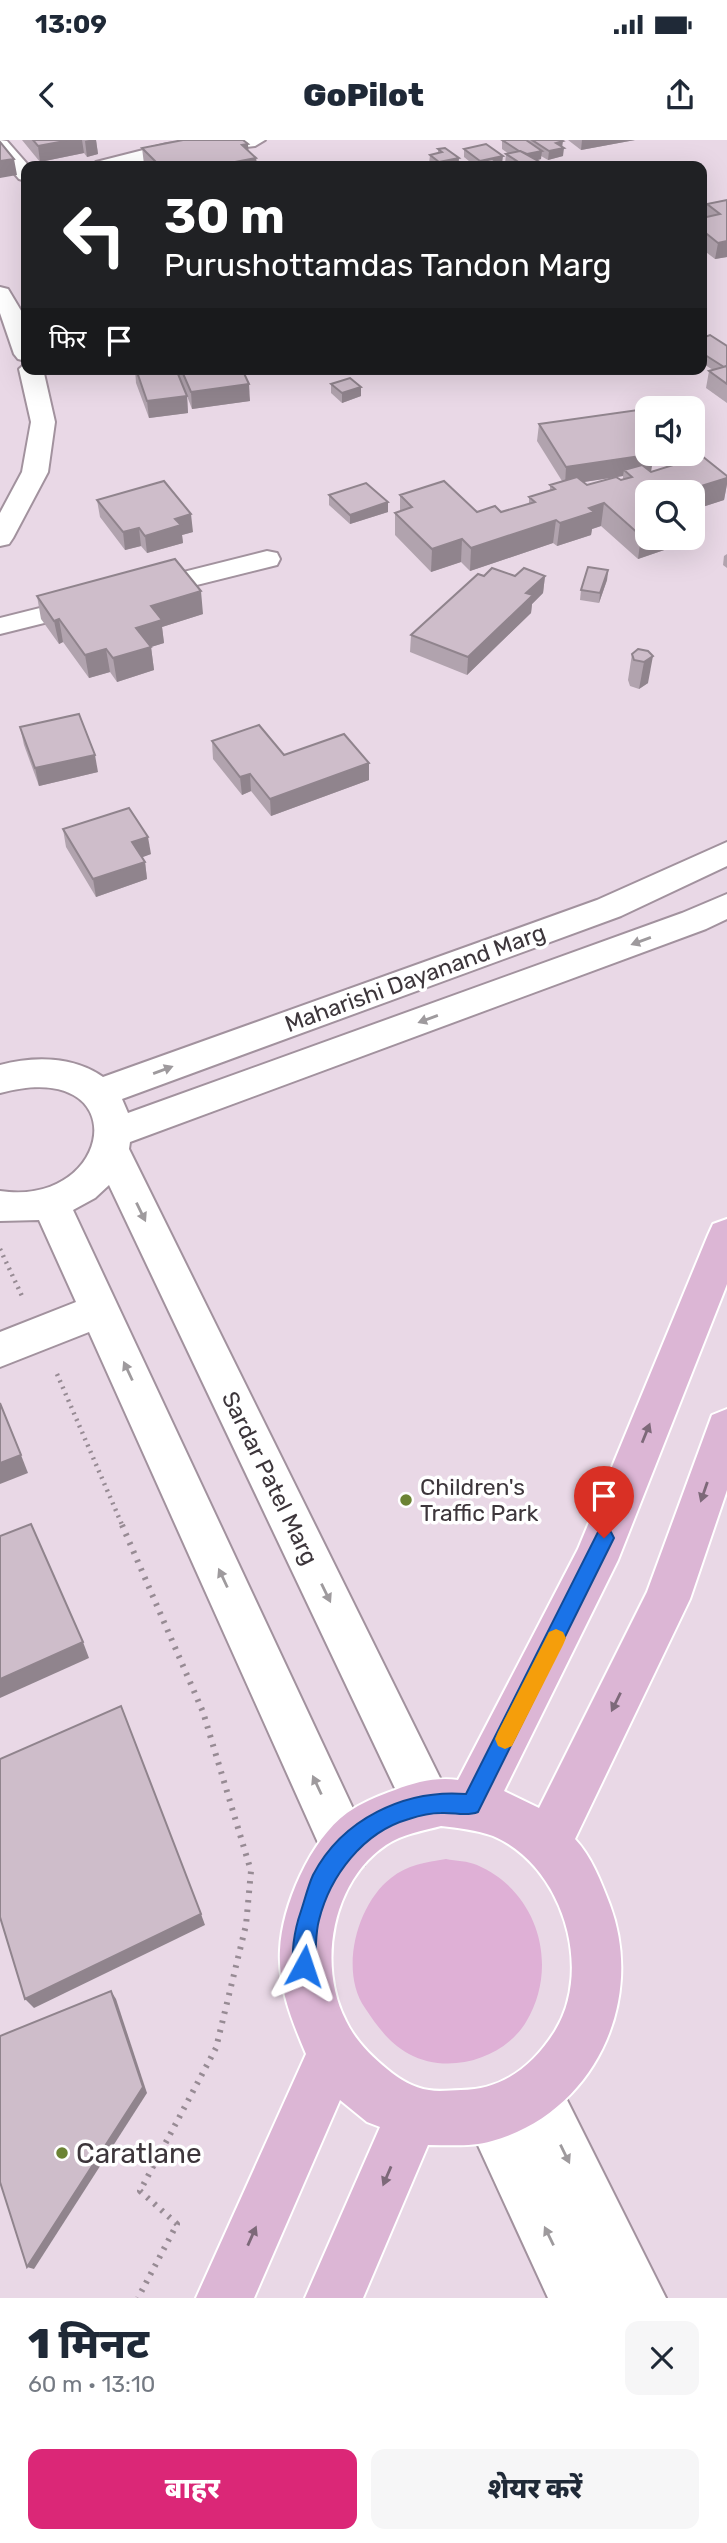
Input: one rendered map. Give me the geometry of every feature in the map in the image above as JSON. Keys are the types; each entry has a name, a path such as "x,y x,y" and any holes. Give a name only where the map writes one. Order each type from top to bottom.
{"main road":[{"path":"449,1805 596,1560 727,1235"},
{"path":"547,1844 667,1599 727,1428"},
{"path":"449,1805 514,1820 547,1844 572,1875 590,1913 597,1954 594,1996 582,2036 559,2071 513,2104 452,2120 414,2114 383,2101 355,2080 333,2054 313,2012 304,1966 307,1922 321,1881 346,1847 374,1824 406,1809 449,1805"},
{"path":"225,2298 333,2054"},
{"path":"334,2298 414,2114"}],"street":[{"path":"123,161 167,150 251,140"},
{"path":"0,145 21,181"},
{"path":"0,294 21,335"},
{"path":"0,538 35,472 43,422 34,375"},
{"path":"0,626 267,559"},
{"path":"610,908 727,831"},
{"name":"Maharishi Dayanand Marg","path":"99,1093 610,908 727,853"},
{"name":"Maharishi Dayanand Marg","path":"113,1142 711,923 727,905"},
{"path":"0,1078 27,1072 55,1073 79,1080 99,1093"},
{"name":"Sardar Patel Marg","path":"99,1093 111,1111 113,1142 449,1805"},
{"path":"0,1206 11,1208 50,1202 71,1194 94,1177 113,1142"},
{"path":"50,1202 346,1847"},
{"path":"0,1350 100,1310"},
{"path":"513,2104 578,2298"},
{"path":"513,2104 637,2298"}],"path":[{"path":"0,1249 40,1335 203,1712 251,1871 246,1925 216,2048 140,2191 177,2224 138,2298"}],"shaded area":[{"path":"446,1859 477,1865 498,1877 515,1893 528,1911 537,1932 542,1955 536,2000 526,2022 516,2035 489,2054 457,2063 424,2060 395,2045 365,2008 357,1993 353,1976 353,1957 361,1921 379,1890 391,1878 410,1867"}],"building":[{"path":"33,140 70,140 38,146"},
{"path":"183,140 243,140 248,144 242,145 256,158 240,161 155,161 142,148"},
{"path":"502,140 526,140 542,151 527,154"},
{"path":"532,140 561,140 563,141 556,143 564,148 549,151"},
{"path":"0,142 14,159 0,161"},
{"path":"486,144 503,156 480,161 464,149"},
{"path":"445,148 459,158 438,161 430,155 442,152 438,149"},
{"path":"520,151 538,161 517,161 506,154"},
{"path":"727,200 727,241 718,243 707,234 707,217 720,214 707,204"},
{"path":"710,335 727,346 727,366 724,367 707,356 707,336"},
{"path":"727,366 727,384 709,371"},
{"path":"138,375 178,375 187,396 147,401"},
{"path":"184,375 245,375 249,384 191,392"},
{"path":"350,378 361,387 342,393 331,384"},
{"path":"635,410 635,457 566,467 539,424"},
{"path":"705,458 727,478 705,485 705,480 635,480 635,531 604,503 589,508 594,512 560,523 556,520 471,548 462,539 432,549 395,513 412,507 400,495 444,481 477,512 495,506 501,512 535,502 529,497 555,489 550,485 577,477 587,485 616,477 621,480 632,477 624,470 638,466 643,466 651,472 670,466 705,466"},
{"path":"164,481 191,514 175,519 181,525 145,536 139,528 123,532 97,500"},
{"path":"366,483 388,502 350,515 329,495"},
{"path":"175,559 201,591 151,606 162,620 136,628 151,647 113,658 106,649 85,655 59,619 54,621 37,596"},
{"path":"588,567 608,570 600,593 581,590"},
{"path":"492,568 515,576 524,568 545,576 526,593 533,595 468,657 411,635 478,574 484,576"},
{"path":"638,649 648,651 653,656 644,662 634,660 632,654"},
{"path":"79,714 95,755 35,768 20,727"},
{"path":"259,725 284,755 344,734 369,763 270,799 250,774 240,777 212,741"},
{"path":"129,808 148,837 132,842 145,862 93,879 63,829"},
{"path":"0,1403 21,1455 0,1463"},
{"path":"31,1524 83,1642 0,1679 0,1536"},
{"path":"121,1706 201,1914 25,1999 0,1917 0,1759"},
{"path":"111,1991 143,2087 27,2267 0,2182 0,2036"}],"slow traffic":[{"path":"505,1739 556,1638"}],"place":[{"name":"Children's Traffic Park","path":"406,1500"},
{"name":"Caratlane","path":"62,2153"}],"route":[{"path":"304,1966 307,1922 321,1881 346,1847 374,1824 406,1809 441,1802 471,1805 596,1560 604,1538"}]}
